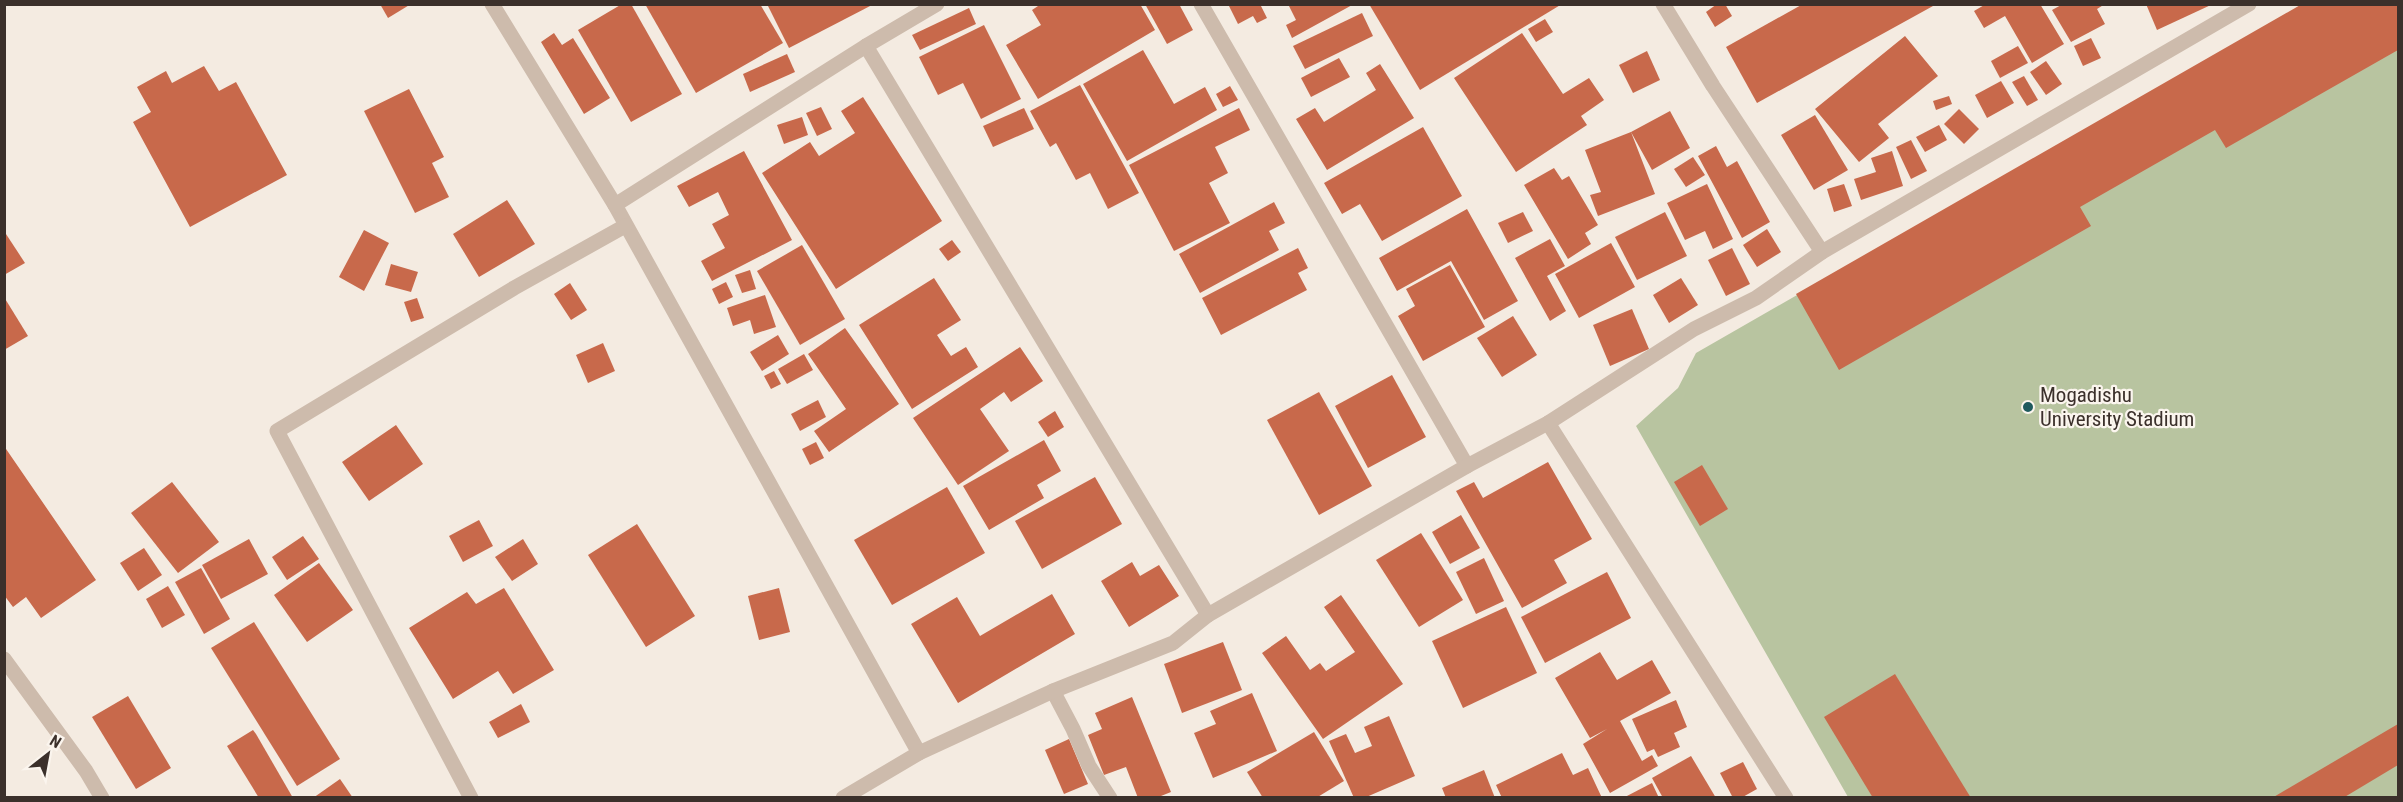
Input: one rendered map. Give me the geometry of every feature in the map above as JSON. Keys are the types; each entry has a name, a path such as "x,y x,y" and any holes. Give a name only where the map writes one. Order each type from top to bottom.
{"street":[{"path":"492,4 615,205 919,753"},
{"path":"615,205 866,46 938,4"},
{"path":"1201,4 1467,466"},
{"path":"1663,4 1713,86 1822,252"},
{"path":"843,798 919,753 1053,692 1173,643 1208,615 1467,466 1548,423 1694,329 1756,298 1822,252 2249,4"},
{"path":"866,46 1208,615"},
{"path":"471,798 277,431 514,288 625,226"},
{"path":"1548,423 1786,798"},
{"path":"4,659 86,771 102,798"},
{"path":"1053,692 1089,766 1110,798"}],"green space":[{"name":"Mogadishu University Stadium","path":"2302,5 2398,5 2398,797 1848,797 1636,426 1678,388 1696,353"}],"building":[{"path":"380,4 411,4 388,18"},
{"path":"622,4 631,4 682,94 631,122 578,30"},
{"path":"645,4 760,4 783,43 696,93"},
{"path":"767,4 874,4 789,48"},
{"path":"1041,4 1140,4 1155,30 1038,99 1006,45 1041,25 1032,10"},
{"path":"1145,4 1179,4 1193,30 1167,44"},
{"path":"1228,4 1260,4 1267,18 1257,23 1253,16 1238,24"},
{"path":"1288,4 1354,4 1292,38 1286,25 1296,20"},
{"path":"1369,4 1562,4 1420,90"},
{"path":"1717,4 1725,4 1732,16 1715,27 1706,12"},
{"path":"1803,4 1933,4 1933,6 1757,103 1726,47"},
{"path":"1986,4 2040,4 2064,44 2032,63 2005,16 1984,28 1974,11"},
{"path":"2063,4 2105,4 2097,9 2105,24 2071,42 2052,10"},
{"path":"2146,4 2213,4 2157,30"},
{"path":"2302,4 2398,4 2398,50 2226,148 2215,130 2080,207 2091,226 1839,370 1796,294"},
{"path":"969,8 976,24 920,50 912,35"},
{"path":"1362,13 1373,36 1305,69 1293,46"},
{"path":"1545,19 1553,32 1536,42 1528,29"},
{"path":"984,25 1021,99 981,119 963,83 938,95 919,57"},
{"path":"554,33 562,45 573,38 610,98 584,114 541,42"},
{"path":"1522,33 1563,94 1589,78 1604,100 1581,116 1587,125 1516,172 1454,78"},
{"path":"1905,36 1938,76 1878,124 1889,138 1859,162 1815,109"},
{"path":"2091,38 2101,58 2083,66 2074,46"},
{"path":"2018,46 2028,63 2000,78 1991,61"},
{"path":"1143,50 1174,104 1205,87 1217,110 1127,161 1083,84"},
{"path":"1647,51 1660,80 1633,93 1619,65"},
{"path":"787,54 795,72 750,92 743,74"},
{"path":"1339,58 1350,77 1311,97 1301,78"},
{"path":"2046,61 2062,84 2046,95 2030,72"},
{"path":"1380,64 1414,118 1327,170 1296,119 1315,108 1324,122 1376,90 1366,73"},
{"path":"204,66 219,91 236,82 287,175 190,227 133,122 151,112 137,87 166,71 172,83"},
{"path":"2024,76 2038,100 2027,106 2012,82"},
{"path":"2001,81 2014,103 1987,118 1975,95"},
{"path":"1080,85 1139,193 1108,209 1090,173 1076,180 1056,143 1050,147 1030,111"},
{"path":"1230,86 1238,100 1223,107 1216,94"},
{"path":"409,89 444,157 432,163 449,197 415,213 364,111"},
{"path":"1949,96 1952,104 1936,110 1933,101"},
{"path":"863,97 942,221 836,289 762,173 810,142 819,156 855,133 841,111"},
{"path":"821,107 832,129 817,136 806,113"},
{"path":"1024,108 1034,129 993,147 983,126"},
{"path":"1239,108 1250,130 1215,147 1228,173 1209,183 1230,223 1174,251 1129,165"},
{"path":"1959,109 1979,129 1964,144 1944,124"},
{"path":"1670,111 1690,148 1652,170 1631,132"},
{"path":"1815,115 1848,170 1814,190 1781,135"},
{"path":"802,117 808,135 784,144 777,125"},
{"path":"1939,125 1947,140 1925,152 1916,137"},
{"path":"1423,127 1462,196 1382,241 1360,204 1342,214 1324,183"},
{"path":"1631,132 1655,194 1598,216 1590,195 1601,192 1585,150"},
{"path":"1911,140 1927,171 1911,179 1896,147"},
{"path":"1716,146 1727,167 1737,161 1770,222 1742,238 1698,156"},
{"path":"744,151 792,240 712,281 701,261 725,248 712,224 729,215 718,192 689,207 677,186"},
{"path":"1892,151 1903,186 1861,200 1854,179 1876,172 1871,158"},
{"path":"1693,157 1705,175 1686,187 1674,169"},
{"path":"1554,168 1562,180 1569,176 1598,225 1585,233 1591,244 1568,259 1524,185"},
{"path":"1707,184 1733,239 1713,249 1705,231 1685,240 1667,203"},
{"path":"1844,184 1852,206 1834,212 1827,189"},
{"path":"507,200 535,244 479,277 453,234"},
{"path":"1274,202 1285,223 1269,231 1279,250 1200,293 1179,254"},
{"path":"1467,209 1518,301 1484,320 1451,261 1397,291 1379,258"},
{"path":"1523,212 1533,231 1508,243 1498,223"},
{"path":"1665,212 1687,256 1637,280 1615,237"},
{"path":"1767,229 1781,252 1757,267 1743,245"},
{"path":"364,230 389,243 364,291 339,277"},
{"path":"4,231 25,263 4,275"},
{"path":"1550,239 1565,266 1547,276 1566,311 1550,321 1515,258"},
{"path":"952,240 961,252 948,261 939,249"},
{"path":"1611,243 1635,287 1579,318 1555,274"},
{"path":"802,245 845,319 800,345 757,271"},
{"path":"1298,248 1308,268 1298,273 1307,290 1221,335 1202,298"},
{"path":"1732,248 1750,284 1726,296 1708,260"},
{"path":"391,264 418,272 411,292 385,285"},
{"path":"1450,265 1485,327 1423,361 1398,316 1415,306 1406,289"},
{"path":"750,270 756,289 742,293 735,275"},
{"path":"934,278 961,320 937,335 951,356 966,347 978,367 912,409 859,325"},
{"path":"1681,278 1698,305 1669,323 1653,295"},
{"path":"726,282 733,297 719,304 712,289"},
{"path":"570,283 587,310 571,320 554,294"},
{"path":"765,295 776,327 754,334 750,320 733,326 727,308"},
{"path":"4,297 28,336 4,350"},
{"path":"417,298 424,318 411,322 404,302"},
{"path":"1632,309 1649,349 1610,366 1593,325"},
{"path":"1513,316 1537,355 1502,377 1477,338"},
{"path":"845,328 899,404 829,452 814,431 846,409 808,354"},
{"path":"778,335 789,354 762,371 750,352"},
{"path":"603,343 615,371 588,383 576,355"},
{"path":"1020,347 1043,381 1011,402 1004,392 980,409 1009,451 958,485 913,418"},
{"path":"804,354 813,370 787,384 778,369"},
{"path":"774,371 781,384 771,389 764,376"},
{"path":"1392,375 1426,437 1368,468 1335,406"},
{"path":"1319,392 1372,486 1319,515 1267,420"},
{"path":"818,400 826,417 800,431 791,414"},
{"path":"1055,411 1064,427 1048,437 1038,422"},
{"path":"396,425 423,464 369,501 342,462"},
{"path":"1044,440 1061,471 1037,485 1044,498 989,530 963,486"},
{"path":"816,442 824,458 810,465 802,449"},
{"path":"4,446 96,580 41,618 26,597 13,607 4,595"},
{"path":"1548,462 1592,539 1554,560 1567,583 1522,608 1456,491 1474,482 1483,498"},
{"path":"1702,465 1728,509 1700,526 1674,482"},
{"path":"1095,477 1122,524 1042,569 1015,521"},
{"path":"172,482 219,542 178,573 131,513"},
{"path":"947,487 985,553 892,605 854,540"},
{"path":"1461,515 1480,548 1450,564 1432,532"},
{"path":"479,520 493,546 463,562 449,536"},
{"path":"637,524 695,616 646,647 588,555"},
{"path":"1421,533 1463,600 1419,627 1376,560"},
{"path":"303,536 319,559 287,580 272,557"},
{"path":"249,539 268,574 221,599 202,565"},
{"path":"523,539 538,564 512,581 495,557"},
{"path":"144,548 162,575 138,591 120,563"},
{"path":"1484,558 1504,601 1476,614 1456,572"},
{"path":"1132,562 1140,576 1159,565 1179,596 1129,627 1101,581"},
{"path":"319,563 353,610 307,642 274,595"},
{"path":"201,568 230,619 204,634 175,582"},
{"path":"1607,572 1631,618 1545,663 1521,617"},
{"path":"168,586 185,615 162,628 146,599"},
{"path":"504,588 554,670 513,694 498,671 453,699 409,628 467,592 476,604"},
{"path":"779,588 790,632 759,640 748,596"},
{"path":"1052,594 1075,634 958,703 911,624 957,597 980,636"},
{"path":"1341,595 1403,684 1323,739 1262,653 1286,636 1310,670 1320,663 1326,671 1355,652 1324,607"},
{"path":"1506,607 1537,673 1463,708 1432,641"},
{"path":"254,622 340,759 297,786 211,648"},
{"path":"1223,642 1242,690 1182,713 1164,664"},
{"path":"1600,652 1617,680 1652,660 1671,693 1620,721 1642,761 1652,755 1658,766 1610,793 1583,744 1607,729 1590,738 1555,678"},
{"path":"1895,674 1971,798 1873,798 1824,717"},
{"path":"1252,693 1277,751 1213,778 1194,733 1216,724 1210,711"},
{"path":"128,696 171,768 136,789 92,717"},
{"path":"1132,697 1171,792 1156,798 1138,798 1126,767 1104,775 1088,735 1102,729 1095,713"},
{"path":"1676,700 1687,727 1674,733 1680,747 1658,757 1654,749 1647,752 1632,719"},
{"path":"521,704 530,722 498,738 489,722"},
{"path":"1389,716 1415,776 1364,798 1354,798 1329,741 1346,734 1355,753 1372,746 1364,727"},
{"path":"2398,724 2398,765 2343,798 2272,798"},
{"path":"253,730 293,798 259,798 227,746"},
{"path":"1314,732 1344,781 1316,798 1263,798 1247,772"},
{"path":"1069,739 1088,784 1064,794 1045,750"},
{"path":"1562,753 1573,775 1588,768 1602,798 1502,798 1496,785"},
{"path":"1691,756 1716,798 1663,798 1652,778"},
{"path":"1743,762 1757,789 1741,798 1733,798 1720,773"},
{"path":"1484,770 1495,798 1446,798 1442,788"},
{"path":"340,779 353,798 313,798"},
{"path":"1652,783 1659,798 1623,798"}],"place":[{"name":"Mogadishu University Stadium","path":"2028,407"}]}
